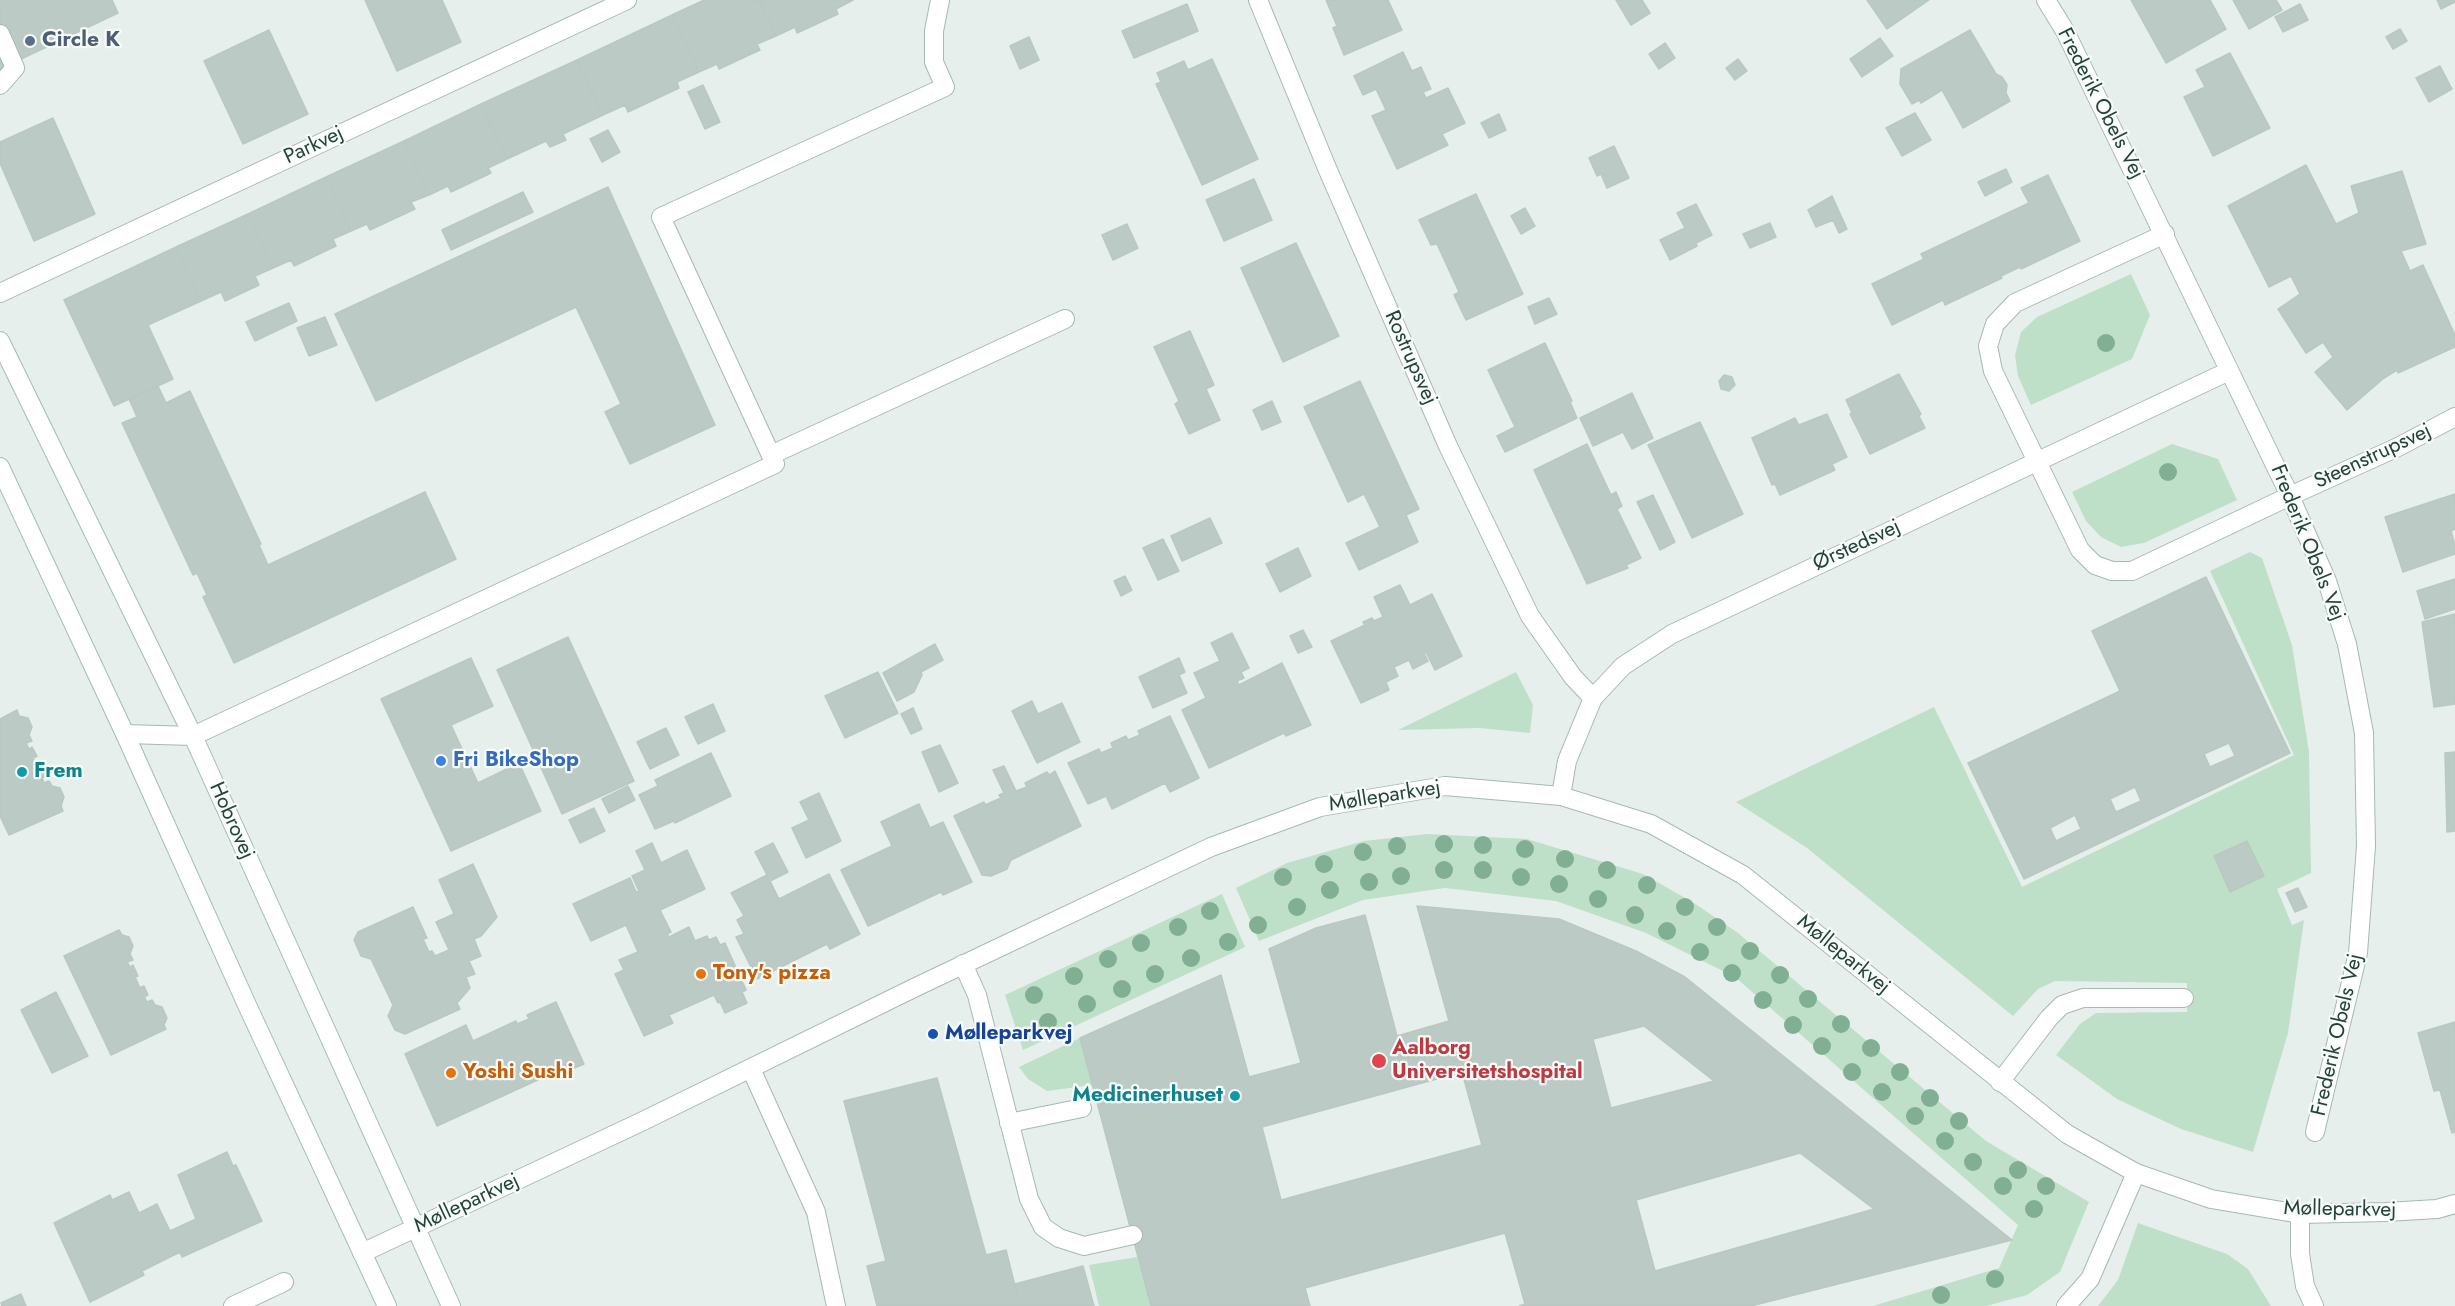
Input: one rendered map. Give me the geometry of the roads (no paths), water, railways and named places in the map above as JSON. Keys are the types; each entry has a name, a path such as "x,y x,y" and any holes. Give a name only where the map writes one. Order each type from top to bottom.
{"street":[{"name":"Parkvej","path":"0,293 627,0"},
{"path":"125,734 193,736 775,464 661,217 945,87 934,62 934,32 940,0"},
{"name":"Rostrupsvej","path":"1258,0 1327,168 1453,457 1530,616 1573,676 1593,698"},
{"name":"Frederik Obels Vej","path":"2046,0 2065,31 2165,234 2290,496 2327,581 2347,644 2364,733 2366,846 2358,953 2315,1132"},
{"path":"0,34 15,68 0,85"},
{"name":"Steenstrupsvej","path":"2165,234 2015,303 1995,324 1988,346 1993,371 2080,550 2095,565 2112,571 2132,571 2398,447 2455,417"},
{"path":"771,455 1065,319"},
{"name":"Hobrovej","path":"0,341 193,736 451,1306"},
{"name":"Ørstedsvej","path":"1561,796 1567,761 1593,698 1623,666 1672,634 2229,371"},
{"path":"0,467 387,1306"},
{"name":"Mølleparkvej","path":"362,1253 587,1148 963,964 1210,847 1320,807 1445,786 1561,796 1651,824 1743,875 2067,1134 2136,1173 2211,1199 2300,1214 2406,1211 2437,1209 2455,1204"},
{"path":"963,964 977,995 1029,1199 1043,1227 1059,1238 1084,1246 1133,1235"},
{"path":"2000,1082 2049,1018 2062,1005 2083,998 2184,998"},
{"path":"751,1069 816,1212 836,1306"},
{"path":"1009,1123 1082,1108"},
{"path":"2066,1306 2090,1279 2136,1173"},
{"path":"2300,1214 2300,1254 2303,1275 2314,1306"},
{"path":"233,1306 284,1282"}],"place":[{"name":"Circle K","path":"30,41"},
{"name":"Fri BikeShop","path":"441,761"},
{"name":"Frem","path":"22,772"},
{"name":"Tony's pizza","path":"701,974"},
{"name":"Mølleparkvej","path":"933,1034"},
{"name":"Aalborg Universitetshospital","path":"1379,1061"},
{"name":"Yoshi Sushi","path":"451,1073"},
{"name":"Medicinerhuset","path":"1235,1096"}]}
